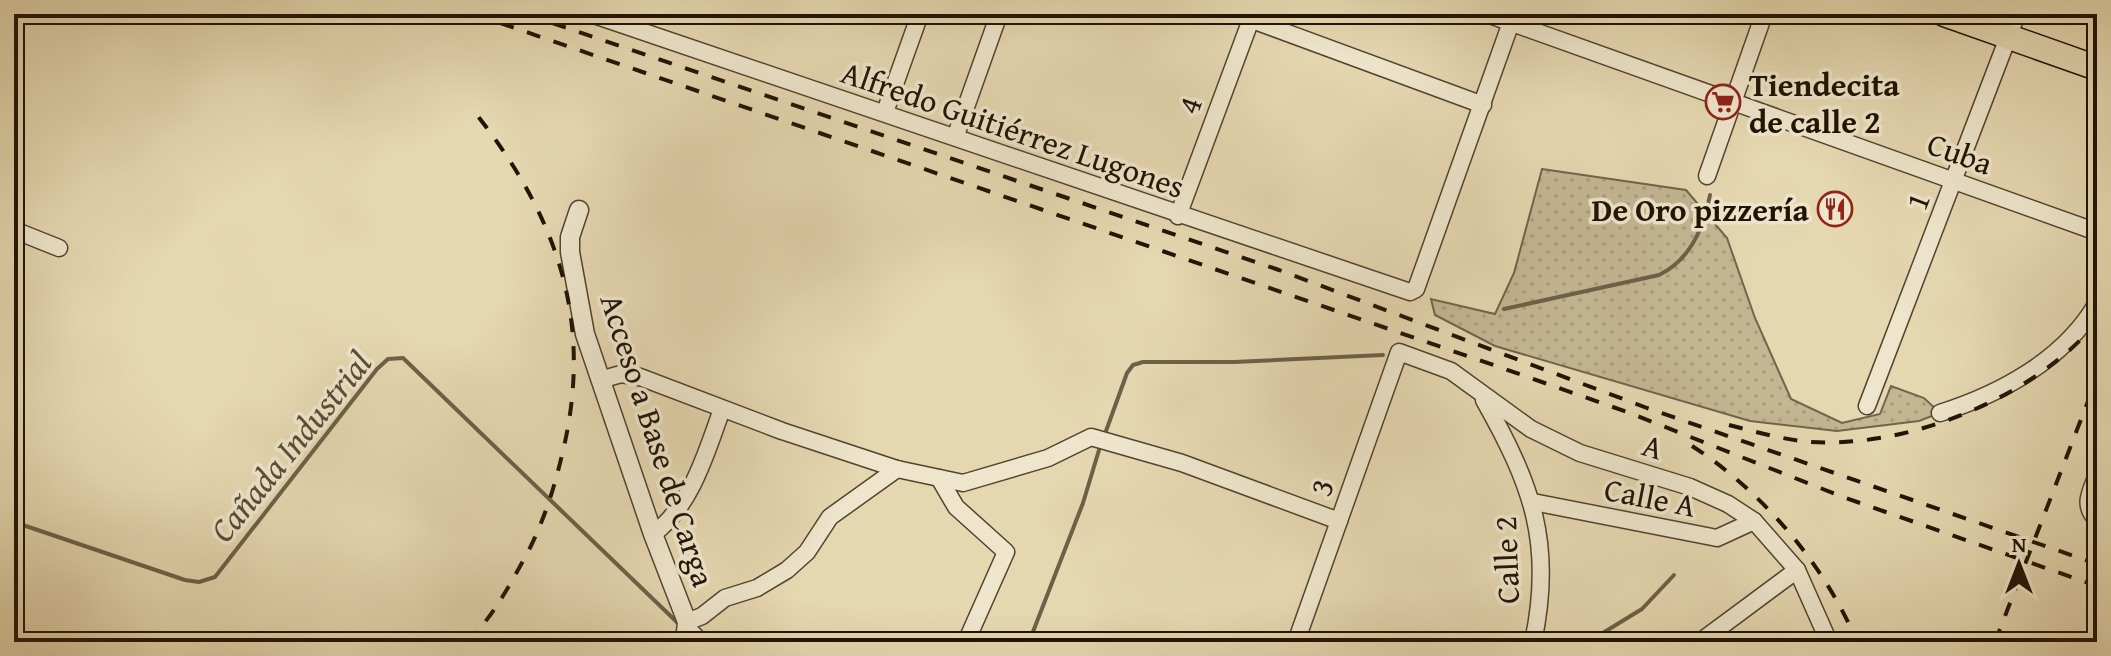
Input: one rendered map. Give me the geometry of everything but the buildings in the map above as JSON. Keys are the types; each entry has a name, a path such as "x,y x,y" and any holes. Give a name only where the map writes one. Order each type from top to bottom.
{"main road":[{"path":"1944,14 2097,68"}],"street":[{"name":"Alfredo Guitiérrez Lugones","path":"591,14 620,18 1178,216 1410,292 1416,289 1483,105"},
{"path":"885,112 920,14"},
{"path":"956,135 999,14"},
{"name":"Cuba","path":"1487,14 1512,18 2097,232"},
{"path":"1707,176 1764,14"},
{"name":"1","path":"1867,406 2017,14"},
{"path":"1247,16 1483,105 1512,18"},
{"name":"4","path":"1178,216 1247,16"},
{"name":"Acceso a Base de Carga","path":"579,210 570,237 570,252 585,334 653,534 691,634"},
{"path":"14,230 59,248"},
{"path":"1940,413 1993,393 2032,370 2067,340 2097,303"},
{"name":"A","path":"1399,352 1451,371 1531,429 1580,453 1690,487 1728,504 1754,521 1797,570 1829,642"},
{"name":"3","path":"1296,642 1399,352"},
{"path":"600,380 621,374 640,377 722,409 897,469 963,483 1048,458 1091,437 1182,463 1339,521"},
{"name":"Calle 2","path":"1479,392 1506,439 1533,502 1542,579 1533,642"},
{"path":"653,534 667,524 686,496 722,409"},
{"path":"691,634 702,616 725,598 757,588 787,570 807,552 830,517 897,469"},
{"path":"2097,475 2087,501 2088,510 2097,520"},
{"path":"939,478 956,507 1006,552 966,642"},
{"name":"Calle A","path":"1533,502 1642,526 1717,538 1754,521"},
{"path":"1700,642 1797,570"}],"shaded area":[{"path":"1542,169 1686,190 1727,238 1755,318 1791,399 1842,423 1880,414 1891,386 1924,398 1940,413 1919,421 1837,431 1750,421 1495,346 1435,315 1431,299 1495,314 1514,273"}],"waterway":[{"path":"1504,309 1659,275 1670,269 1694,241 1710,195"},
{"path":"1106,431 1127,373 1133,365 1143,362 1234,362 1383,355"},
{"name":"Cañada Industrial","path":"14,522 185,580 199,582 215,577 377,369 388,359 403,358 682,627"},
{"path":"1029,642 1083,503 1099,450"},
{"path":"1588,642 1642,609 1674,575"}],"railway":[{"path":"474,14 1505,369 1627,412 1843,497 2097,586"},
{"path":"526,14 1279,270 1647,408 2097,564"},
{"path":"467,642 501,599 544,516 562,455 571,406 574,359 570,315 561,272 547,230 527,189 473,110"},
{"path":"1729,425 1792,440 1840,442 1880,438 1922,428 2002,396 2038,375 2070,350 2097,322"},
{"path":"1995,642 2097,378"},
{"path":"1692,446 1743,485 1789,532 1828,585 1857,642"}],"place":[{"name":"Tiendecita de calle 2","path":"1723,102"},
{"name":"De Oro pizzería","path":"1835,209"}]}
